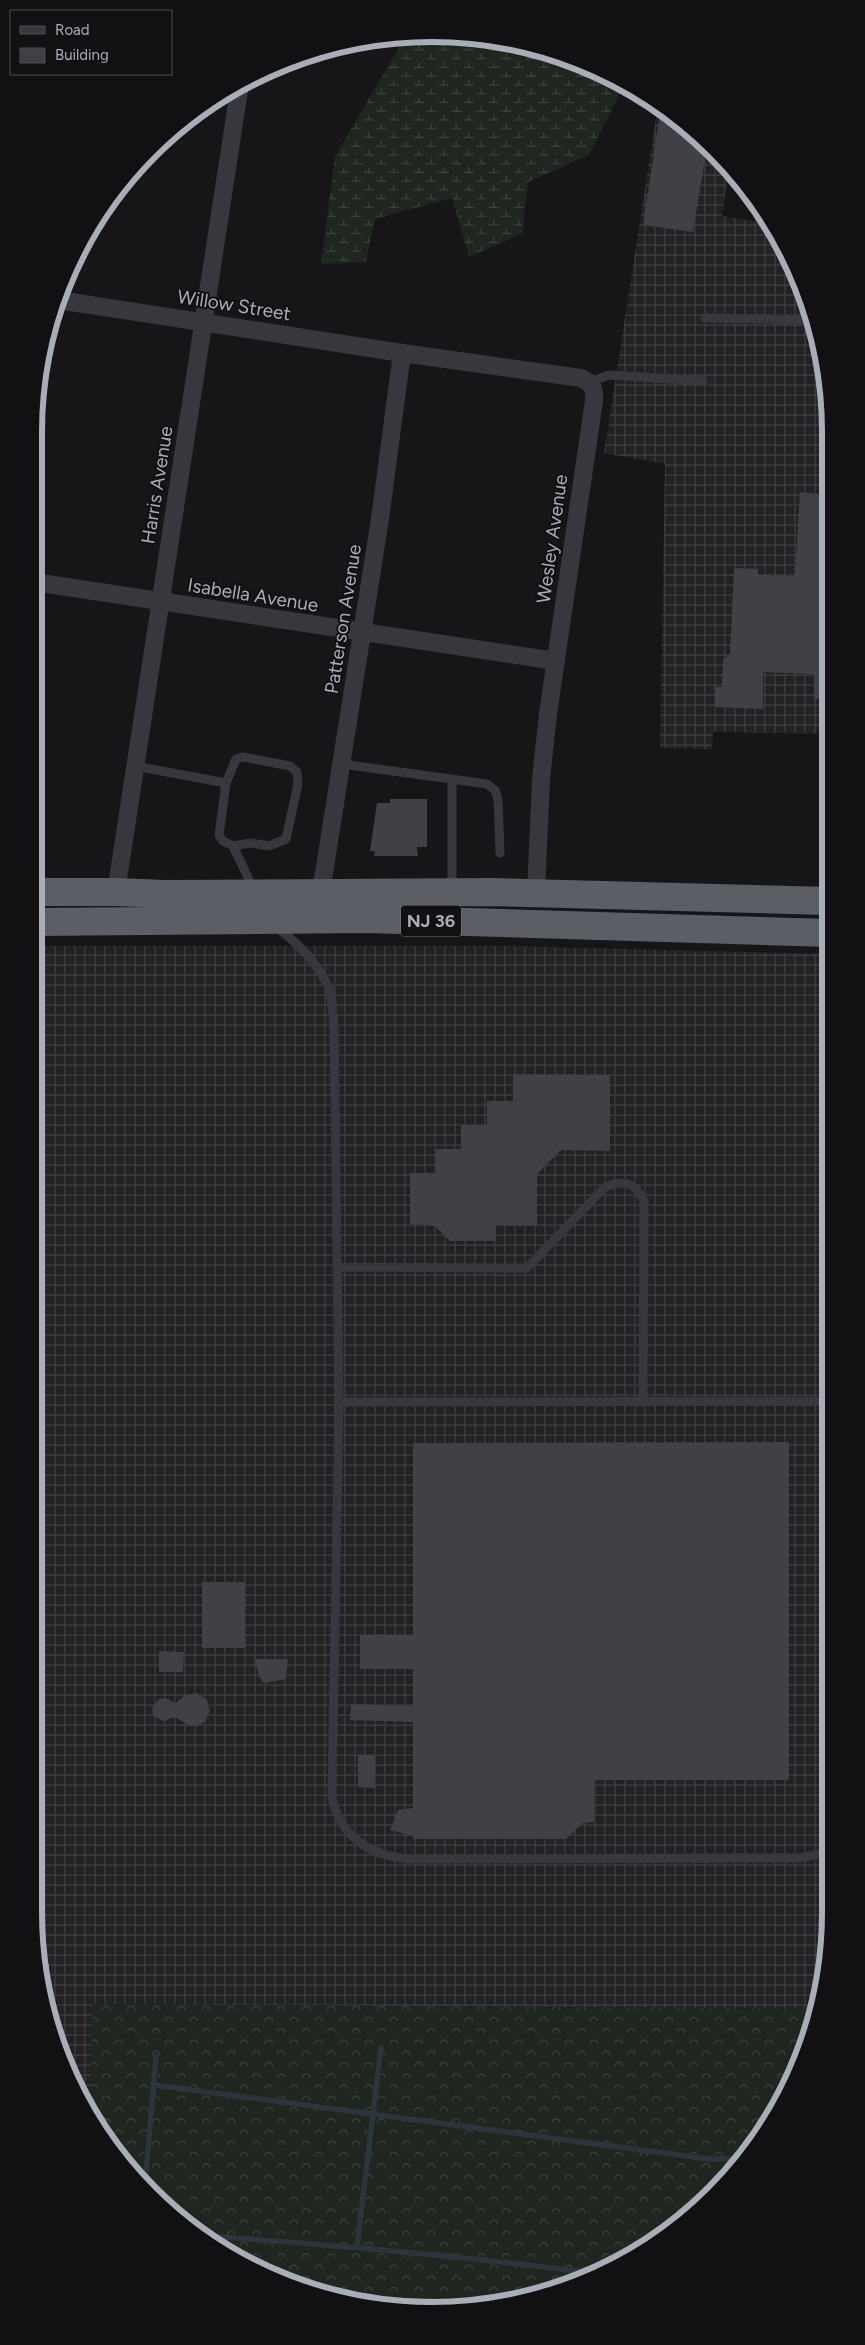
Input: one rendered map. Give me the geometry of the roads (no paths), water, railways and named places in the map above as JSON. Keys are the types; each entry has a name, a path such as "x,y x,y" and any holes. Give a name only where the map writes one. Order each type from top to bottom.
{"highway":[{"name":"NJ 36","path":"42,892 165,894 256,892 536,892 822,901"},
{"name":"NJ 36","path":"42,922 368,920 822,934"}],"street":[{"name":"Harris Avenue","path":"116,892 238,95"},
{"name":"Willow Street","path":"65,301 402,353"},
{"path":"402,353 581,378 590,382"},
{"name":"Patterson Avenue","path":"321,892 362,633 402,353"},
{"name":"Wesley Avenue","path":"536,892 541,779 594,400 593,386 590,382"},
{"name":"Isabella Avenue","path":"42,583 556,661"}],"lane":[{"path":"705,318 806,320"},
{"path":"590,382 609,375 703,381"},
{"path":"243,758 290,766 297,772 298,784 286,839 269,846 251,843 233,846 223,841 220,835 226,783 236,759 243,758"},
{"path":"342,764 487,784 495,790 498,799 500,853"},
{"path":"135,766 226,783"},
{"path":"452,780 452,892"},
{"path":"233,846 256,892"},
{"path":"268,920 293,940 314,964 329,989 334,1024 339,1402 332,1797 334,1810 353,1837 368,1848 387,1857 407,1859 799,1858 822,1853"},
{"path":"338,1267 527,1268 605,1187 617,1182 630,1184 639,1191 644,1202 643,1402"},
{"path":"339,1402 822,1401"}],"waterway":[{"path":"357,2246 381,2048"},
{"path":"146,2177 156,2056"},
{"path":"154,2085 709,2159 735,2159"},
{"path":"216,2237 402,2252 583,2272"}]}
